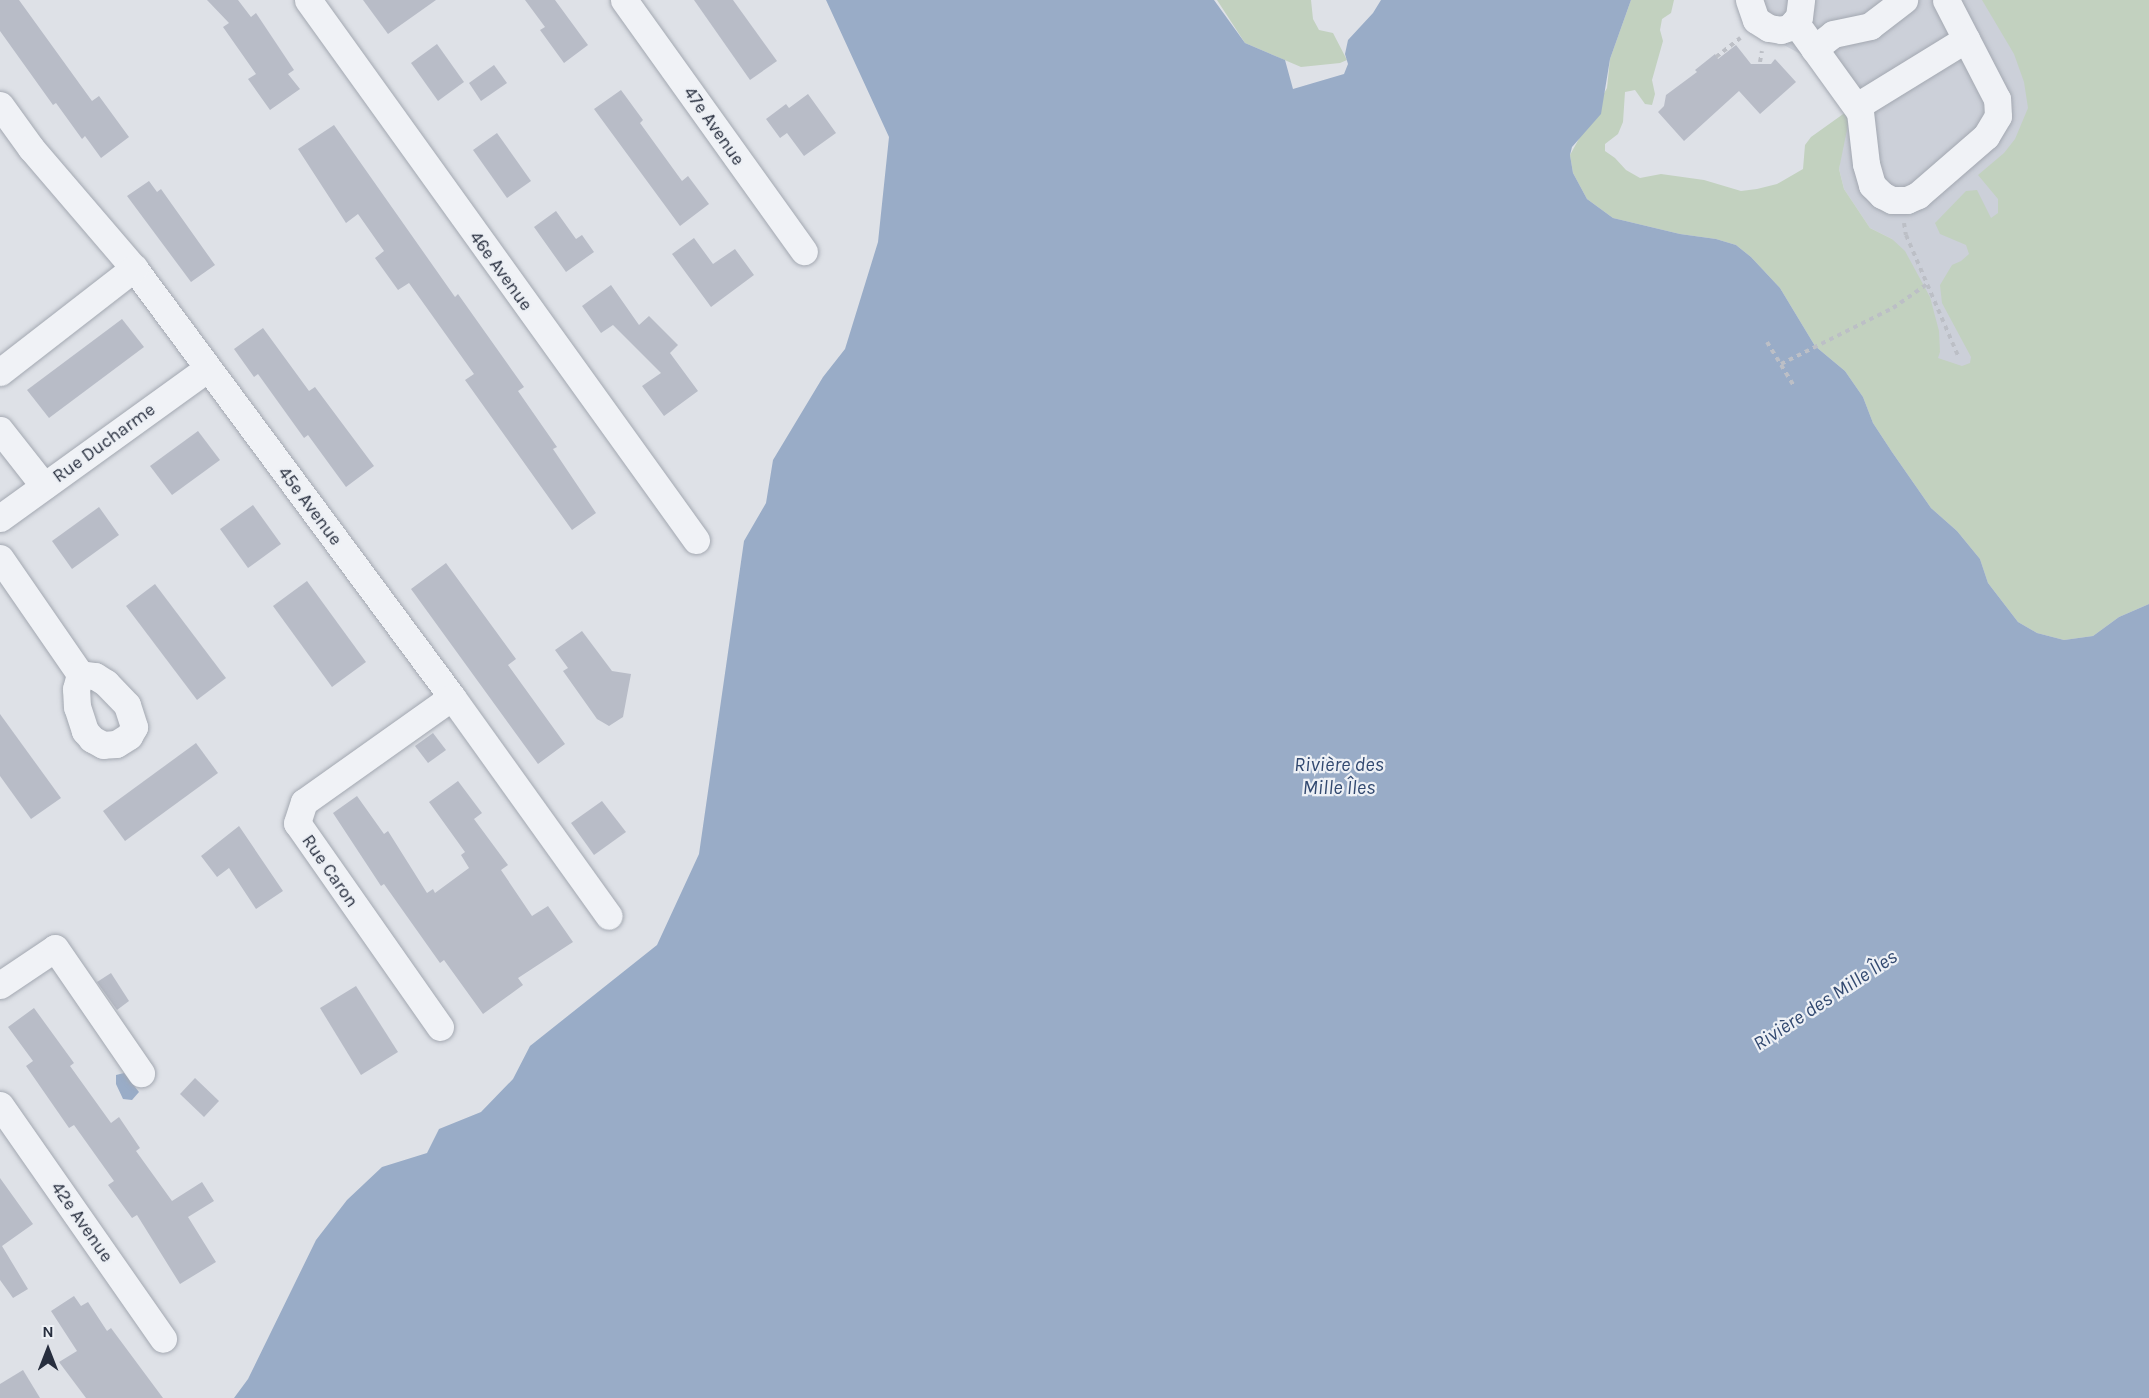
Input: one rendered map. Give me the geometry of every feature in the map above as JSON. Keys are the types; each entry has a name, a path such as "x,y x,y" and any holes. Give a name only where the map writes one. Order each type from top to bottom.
{"street":[{"name":"46e Avenue","path":"308,0 696,540"},
{"name":"47e Avenue","path":"624,0 804,251"},
{"path":"1749,0 1752,15 1768,28 1781,30 1798,11 1814,49 1857,106 1862,118 1866,164 1872,185 1882,195 1892,200 1914,198 1990,132 1998,116 1997,99 1946,0"},
{"path":"1814,49 1833,34 1870,26 1904,0"},
{"path":"1857,106 1966,39"},
{"name":"45e Avenue","path":"0,105 31,148 134,268 452,697 609,916"},
{"path":"0,372 134,268"},
{"name":"Rue Ducharme","path":"0,518 208,368"},
{"path":"0,430 44,486"},
{"path":"0,558 80,674"},
{"name":"Rue Caron","path":"440,1027 297,823 304,802 452,697"},
{"path":"0,985 55,948 141,1073"},
{"name":"42e Avenue","path":"0,1105 163,1339"}],"path":[{"path":"1716,57 1742,37"},
{"path":"1906,235 1959,358"},
{"path":"1781,364 1881,314 1927,284"},
{"path":"1767,342 1794,386"}],"shaded area":[{"path":"1738,0 2149,0 2149,604 1933,370 1940,351 1892,239 1870,228 1844,189 1839,169 1846,112 1804,56 1773,39"}],"green space":[{"path":"1217,0 1311,0 1313,19 1319,30 1333,33 1347,60 1340,63 1301,67 1245,43"},
{"path":"1631,0 1674,0 1671,13 1662,19 1660,30 1663,41 1652,80 1655,94 1652,105 1645,104 1635,90 1625,92 1623,122 1618,134 1605,144 1605,151 1626,170 1640,178 1661,174 1704,180 1741,191 1757,189 1777,184 1803,169 1805,145 1811,137 1846,112 1848,125 1839,169 1844,189 1870,228 1892,239 1905,251 1930,297 1939,331 1938,358 1962,366 1970,363 1971,357 1942,303 1940,285 1952,265 1969,254 1966,245 1940,234 1935,223 1966,191 1977,190 1991,218 1998,213 1998,199 1978,175 2004,153 2015,139 2028,108 2024,82 2014,54 1982,0 2149,0 2149,604 2119,617 2093,636 2064,640 2037,633 2018,622 1988,583 1980,559 1957,531 1931,508 1892,452 1873,423 1863,397 1845,371 1815,346 1780,288 1751,257 1736,245 1716,239 1680,234 1613,218 1587,199 1573,173 1570,155 1607,88 1610,59"}],"water":[{"name":"Rivière des Mille Îles","path":"826,0 1214,0 1245,43 1285,60 1293,89 1344,74 1348,64 1345,54 1348,40 1373,13 1381,0 1631,0 1610,59 1601,114 1572,147 1570,155 1573,173 1587,199 1613,218 1680,234 1716,239 1736,245 1751,257 1780,288 1815,346 1845,371 1863,397 1873,423 1892,452 1931,508 1957,531 1980,559 1988,583 2018,622 2037,633 2064,640 2093,636 2119,617 2149,604 2149,1398 234,1398 248,1379 316,1240 347,1200 382,1167 427,1153 439,1129 481,1112 513,1079 530,1046 657,945 699,854 744,541 766,503 773,460 823,377 845,349 878,242 889,137"},
{"path":"124,1073 139,1092 132,1100 123,1099 116,1084 116,1075"}],"building":[{"path":"0,0 19,0 92,101 99,96 129,137 101,158 85,136 82,139 56,103 53,105 0,31"},
{"path":"207,0 238,0 251,17 256,13 294,70 288,74 300,89 270,110 248,79 256,74 223,27 229,23"},
{"path":"363,0 436,0 388,34"},
{"path":"525,0 555,0 588,45 564,63 540,30 545,27"},
{"path":"694,0 733,0 777,61 750,80"},
{"path":"437,44 464,82 438,101 411,63"},
{"path":"1736,45 1751,64 1771,64 1775,59 1796,82 1760,114 1739,91 1684,141 1658,112 1664,106 1666,95 1697,72 1695,70 1715,54 1718,59"},
{"path":"494,65 507,83 481,101 469,83"},
{"path":"621,90 643,120 640,123 682,181 688,176 709,204 680,226 594,109"},
{"path":"808,94 836,133 804,156 787,133 780,138 766,119 786,104 789,108"},
{"path":"334,125 455,297 458,294 524,387 518,391 557,447 553,449 596,513 572,530 465,380 474,374 409,283 398,290 375,258 384,251 358,214 346,223 298,149"},
{"path":"497,133 531,181 507,198 473,150"},
{"path":"149,181 157,192 161,189 215,265 191,282 127,196"},
{"path":"556,211 576,239 582,235 594,252 566,272 534,227"},
{"path":"694,238 713,264 735,249 754,275 711,307 672,254"},
{"path":"611,285 639,325 649,316 678,345 670,353 698,391 664,416 642,386 661,373 613,325 601,333 582,306"},
{"path":"122,319 144,347 49,418 27,390"},
{"path":"263,328 309,391 315,387 374,466 346,487 308,435 304,438 258,374 254,377 234,349"},
{"path":"198,431 220,460 172,495 150,466"},
{"path":"253,505 281,544 248,568 220,529"},
{"path":"99,507 119,535 72,569 52,541"},
{"path":"446,563 516,659 508,665 565,744 538,764 411,589"},
{"path":"307,581 366,662 332,687 273,606"},
{"path":"155,584 226,678 197,700 126,606"},
{"path":"582,631 612,671 631,674 623,717 609,726 597,719 563,671 568,668 555,650"},
{"path":"0,714 61,798 31,819 0,776"},
{"path":"433,733 446,750 428,763 415,746"},
{"path":"196,743 218,773 125,841 103,811"},
{"path":"458,781 482,813 474,819 508,865 501,870 532,916 548,906 573,942 518,978 523,985 483,1014 444,960 440,963 384,884 381,886 333,813 357,796 384,834 388,831 427,893 433,889 435,893 469,868 461,855 465,852 429,802"},
{"path":"602,801 626,832 594,855 571,823"},
{"path":"239,826 283,891 256,909 229,868 217,877 201,856"},
{"path":"111,973 129,1001 117,1010 97,982"},
{"path":"356,986 398,1052 361,1075 320,1008"},
{"path":"34,1008 74,1063 70,1066 111,1123 119,1117 140,1148 136,1151 172,1201 202,1182 214,1201 188,1217 216,1262 180,1284 137,1215 132,1218 108,1185 114,1181 74,1125 69,1128 26,1066 33,1061 8,1027"},
{"path":"195,1078 219,1101 204,1117 180,1094"},
{"path":"0,1178 33,1224 2,1246 28,1289 13,1298 0,1280"},
{"path":"74,1296 81,1306 88,1302 107,1331 111,1328 163,1398 86,1398 59,1362 77,1351 51,1311"},
{"path":"23,1370 40,1398 0,1398 0,1384"}]}
